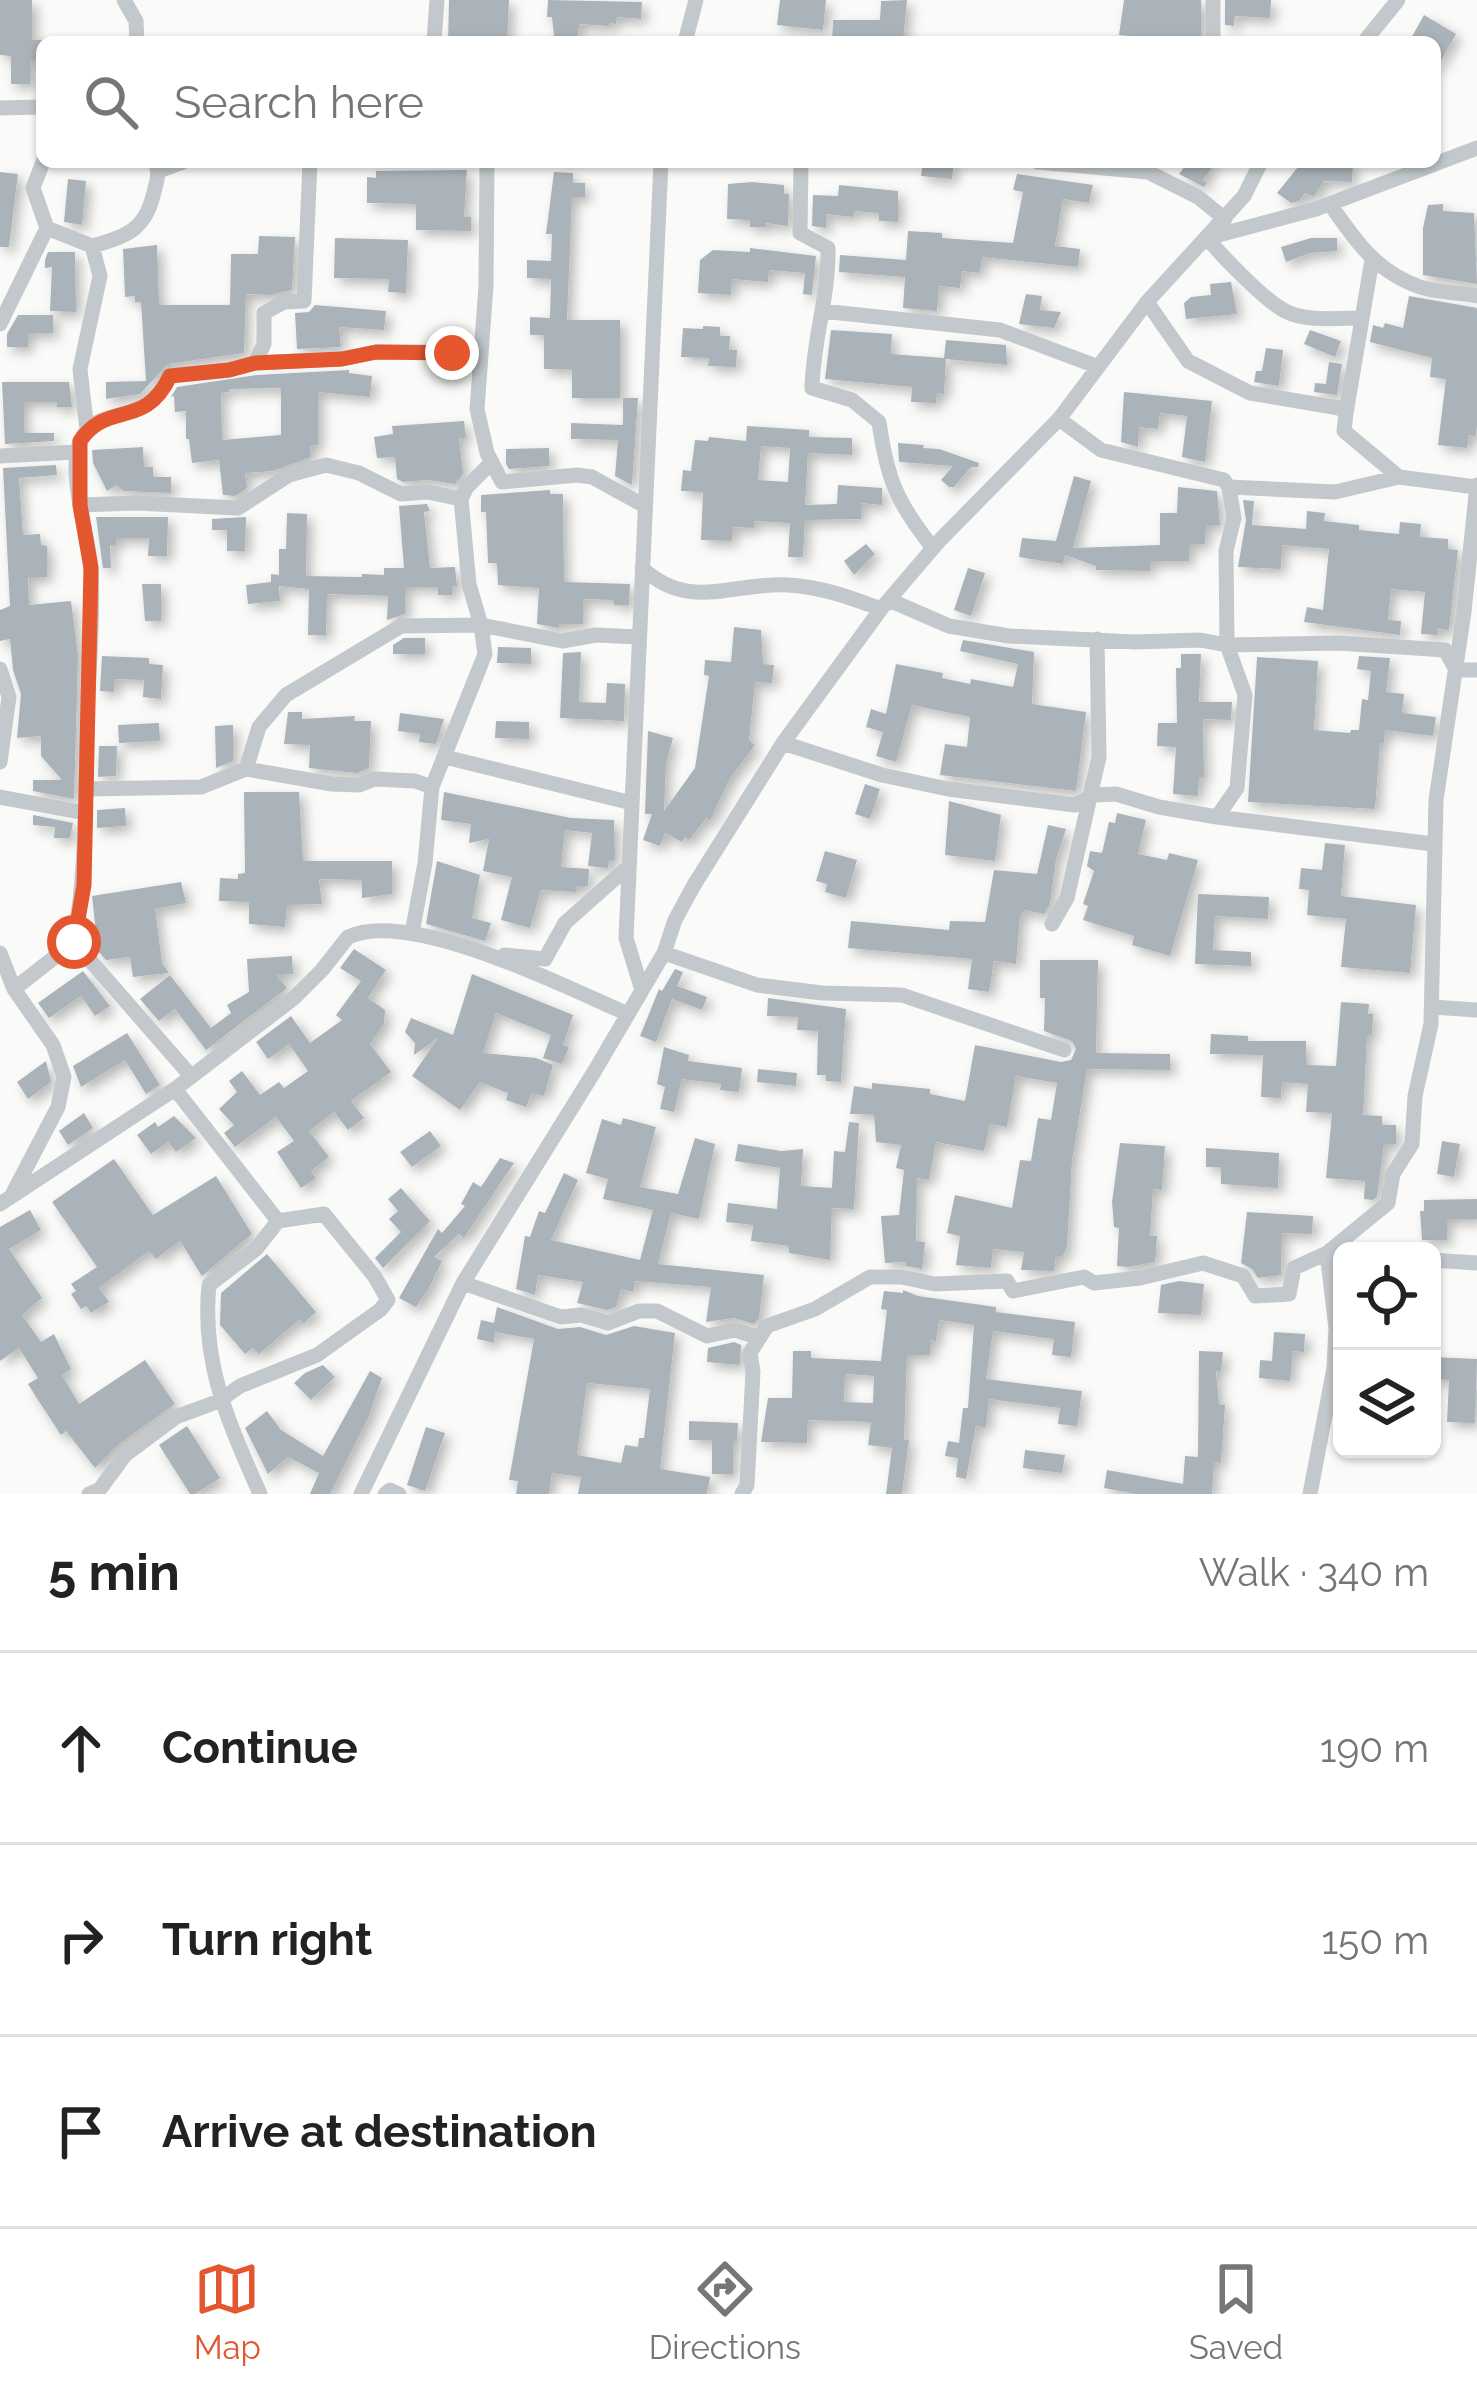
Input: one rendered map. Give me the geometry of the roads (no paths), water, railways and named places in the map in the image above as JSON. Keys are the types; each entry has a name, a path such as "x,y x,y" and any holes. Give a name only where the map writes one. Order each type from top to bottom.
{"street":[{"path":"124,0 136,21 137,36"},
{"path":"434,36 437,0"},
{"path":"687,36 696,0"},
{"path":"1213,0 1213,36"},
{"path":"1369,36 1398,0"},
{"path":"0,108 36,107"},
{"path":"1441,162 1477,148"},
{"path":"0,324 47,228 33,188 41,168"},
{"path":"47,228 92,246 128,237 149,217 157,168"},
{"path":"255,363 264,344 264,313 284,302 304,301 310,168"},
{"path":"487,168 478,423 491,462 502,482 592,477 643,505"},
{"path":"641,987 626,938 661,168"},
{"path":"800,168 800,233 828,248 829,279 813,357 812,388 852,400 879,422 886,471 907,515 933,548"},
{"path":"1104,168 1148,172 1198,197 1225,219"},
{"path":"361,1494 463,1283 594,1072 664,952 694,885 783,743 885,605 933,548 1059,419 1147,302 1244,196 1259,168"},
{"path":"1207,238 1330,204 1424,168"},
{"path":"1330,204 1382,269 1422,288 1477,296"},
{"path":"1207,238 1285,312 1362,318"},
{"path":"87,430 80,368 100,276 92,246"},
{"path":"1372,260 1344,430 1399,477"},
{"path":"1147,302 1188,361 1250,393 1346,413"},
{"path":"822,311 1000,330 1096,366"},
{"path":"14,989 74,942 84,885 91,568 77,452 87,430 99,421 147,408 170,376 376,352 481,352"},
{"path":"1059,419 1101,450 1224,480 1229,487 1234,518 1226,551 1227,645 1246,695 1237,788 1217,817"},
{"path":"0,456 77,452"},
{"path":"412,933 432,787 484,654 482,625 469,584 461,499 491,462"},
{"path":"80,505 238,508 289,475 326,466 359,473 401,494 428,492 461,499"},
{"path":"1229,487 1335,492 1399,477 1477,486 1456,670 1443,736 1433,844 1432,1007 1415,1096 1412,1144 1393,1174 1388,1203 1346,1242"},
{"path":"643,568 659,583 679,592 764,585 823,588 949,626 1009,636 1444,650 1456,670"},
{"path":"246,769 260,727 286,695 401,626 482,625 562,640 596,635 638,638"},
{"path":"1052,924 1067,898 1100,758 1097,640"},
{"path":"0,669 9,697 0,761"},
{"path":"1456,670 1477,670"},
{"path":"783,743 882,775 948,789 1075,805 1093,795 1116,794 1217,817 1433,844"},
{"path":"445,758 632,803"},
{"path":"85,790 201,787 246,769 332,784 359,785 374,779 432,787"},
{"path":"0,797 85,813"},
{"path":"489,954 545,959 566,923 629,866"},
{"path":"6,1200 175,1089 309,985 356,933 412,933 489,954 626,1013"},
{"path":"74,942 191,1076"},
{"path":"664,952 757,985 822,993 902,994 1064,1050"},
{"path":"0,953 14,989 52,1046 64,1078 58,1107 6,1200"},
{"path":"1432,1007 1477,1010"},
{"path":"175,1089 278,1221"},
{"path":"89,1494 100,1489 125,1455 163,1426 219,1402 240,1386 317,1355 380,1310 388,1300 375,1276 324,1214 278,1221 256,1250 209,1285 205,1321 219,1402 260,1494"},
{"path":"742,1494 747,1485 750,1353 757,1336 766,1326 815,1310 870,1277 935,1284 1006,1281 1013,1291 1084,1276 1094,1283 1140,1278 1203,1263 1243,1276 1255,1296 1289,1294 1294,1268 1333,1253"},
{"path":"1441,1261 1477,1263"},
{"path":"463,1283 561,1317 608,1323 639,1311 657,1311 707,1336 735,1330 757,1336"},
{"path":"1310,1494 1335,1350"},
{"path":"385,1494 389,1490 399,1494"}]}
